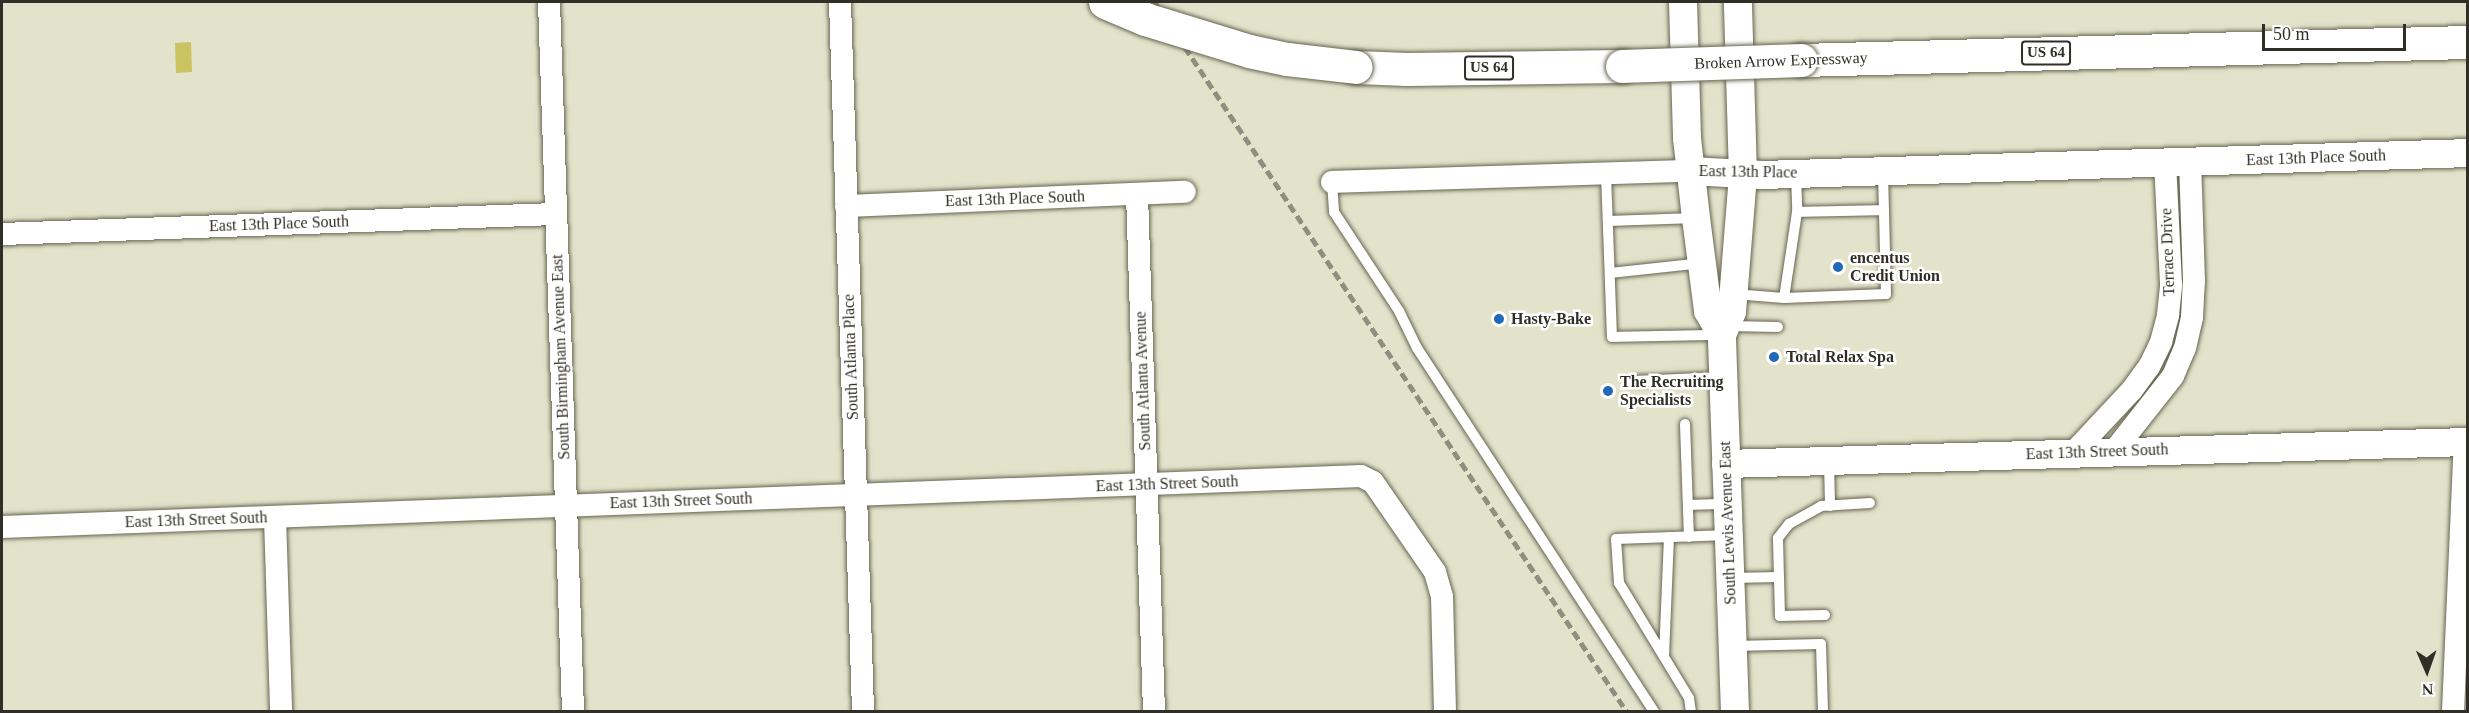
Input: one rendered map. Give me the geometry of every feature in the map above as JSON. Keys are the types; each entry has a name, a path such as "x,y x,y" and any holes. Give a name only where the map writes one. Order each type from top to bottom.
{"highway":[{"name":"Broken Arrow Expressway","path":"1105,2 1145,19 1250,51 1287,59 1356,67 1407,69 1622,66 2461,45"}],"street":[{"name":"South Birmingham Avenue East","path":"549,2 573,711"},
{"name":"South Atlanta Place","path":"840,2 863,711"},
{"name":"South Lewis Avenue East","path":"1683,2 1691,171 1696,218 1708,311 1724,331"},
{"name":"South Lewis Avenue East","path":"1735,711 1723,377 1724,331 1732,312 1743,175 1738,2"},
{"name":"East 13th Place South","path":"2177,163 2468,153"},
{"name":"East 13th Place","path":"1332,182 1691,171 1743,175 2177,163"},
{"name":"Terrace Drive","path":"2114,452 2173,376 2185,348 2192,316 2194,281 2177,163"},
{"name":"Terrace Drive","path":"2073,453 2132,390 2149,368 2161,342 2168,315 2171,284 2177,163"},
{"name":"East 13th Place South","path":"846,206 1185,192"},
{"name":"South Atlanta Avenue","path":"1137,194 1154,711"},
{"name":"East 13th Place South","path":"2,234 556,214"},
{"name":"East 13th Street South","path":"1726,464 2466,442"},
{"path":"2453,711 2466,442"},
{"name":"East 13th Street South","path":"2,527 1361,476 1373,482 1435,572 1442,597 1445,711"},
{"path":"275,517 281,711"}],"lane":[{"path":"1734,294 1784,298 1886,294 1883,171"},
{"path":"1606,174 1612,338 1778,327"},
{"path":"1784,298 1797,212 1796,174"},
{"path":"1332,182 1335,212 1399,311 1417,348 1654,711"},
{"path":"1797,212 1884,210"},
{"path":"1608,221 1696,218"},
{"path":"1610,273 1702,263"},
{"path":"1633,381 1723,377"},
{"path":"1684,424 1689,537"},
{"path":"1829,461 1830,506"},
{"path":"1825,615 1780,615 1778,538 1789,524 1806,512 1821,506 1870,503"},
{"path":"1688,505 1728,504"},
{"path":"1691,711 1689,698 1619,583 1616,539 1729,535"},
{"path":"1664,656 1669,537"},
{"path":"1730,578 1779,577"},
{"path":"1733,646 1821,644 1823,711"}],"shaded area":[{"path":"191,42 192,72 176,73 175,43"}],"railway":[{"path":"1155,2 1627,712"}],"place":[{"name":"encentus Credit Union","path":"1838,267"},
{"name":"Hasty-Bake","path":"1499,319"},
{"name":"Total Relax Spa","path":"1774,357"},
{"name":"The Recruiting Specialists","path":"1608,391"}]}
